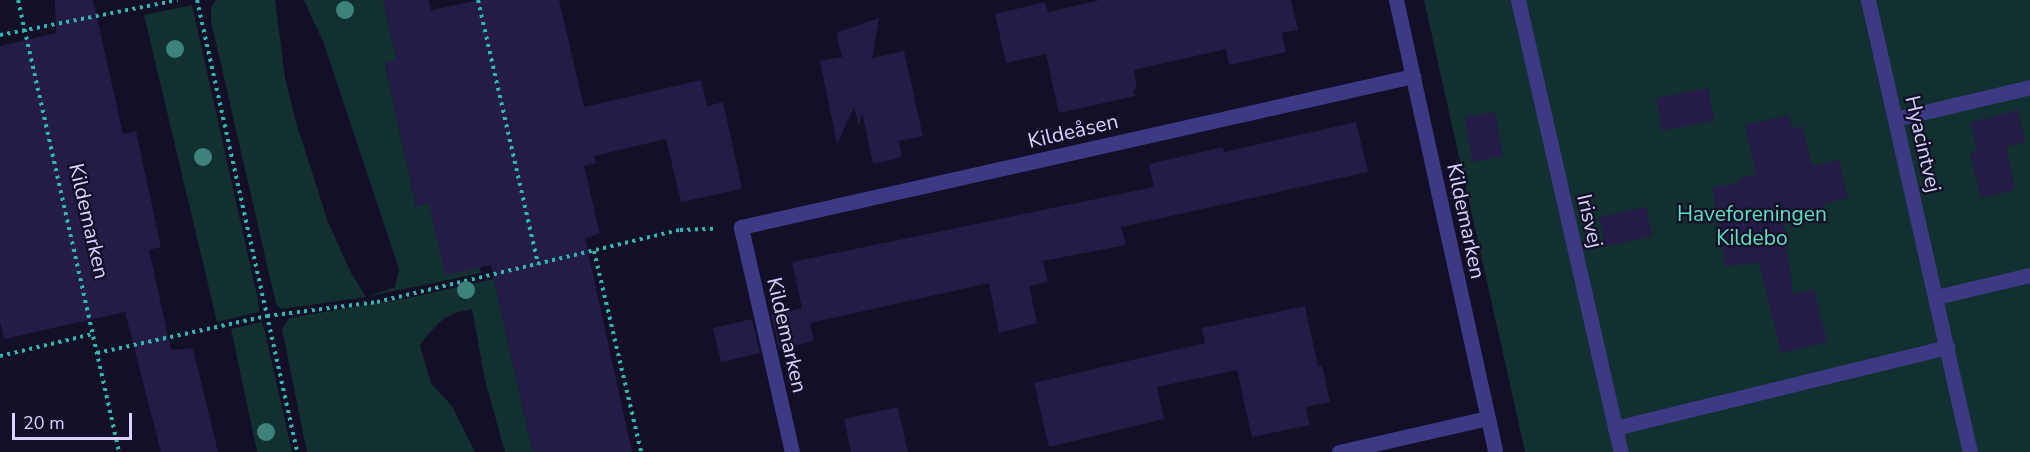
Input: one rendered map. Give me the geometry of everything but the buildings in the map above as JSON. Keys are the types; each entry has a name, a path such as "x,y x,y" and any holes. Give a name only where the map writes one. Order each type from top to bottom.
{"street":[{"name":"Kildemarken","path":"1396,0 1495,452"},
{"name":"Irisvej","path":"1518,0 1621,452"},
{"name":"Hyacintvej","path":"1868,0 1971,452"},
{"name":"Kildeåsen","path":"741,227 1413,76"},
{"path":"1896,119 2030,87"},
{"name":"Kildemarken","path":"741,227 792,452"},
{"path":"1936,297 2030,275"},
{"path":"1615,428 1947,347"},
{"path":"1339,452 1487,418"}],"path":[{"name":"Kildemarken","path":"18,0 119,452"},
{"path":"0,34 178,0"},
{"path":"197,0 297,452"},
{"path":"478,0 538,264"},
{"path":"97,353 267,316 377,302 680,230 741,227"},
{"path":"594,251 640,452"},
{"path":"0,356 93,334"}],"green space":[{"path":"216,0 275,0 285,77 296,122 328,222 351,273 366,297 281,309 276,304 211,21 211,7"},
{"path":"304,0 383,0 397,60 385,64 416,206 429,203 480,267 481,273 366,297 395,287 399,269 324,44"},
{"name":"Haveforeningen Kildebo","path":"1424,0 2030,0 2030,452 1525,452"},
{"path":"192,5 259,305 259,312 217,322 144,15"},
{"path":"533,270 495,284 533,452 505,452 485,380 472,309 443,319 420,346 431,383 452,406 475,452 307,452 282,329 289,318 413,297"},
{"path":"262,322 292,452 257,452 231,329"}]}
